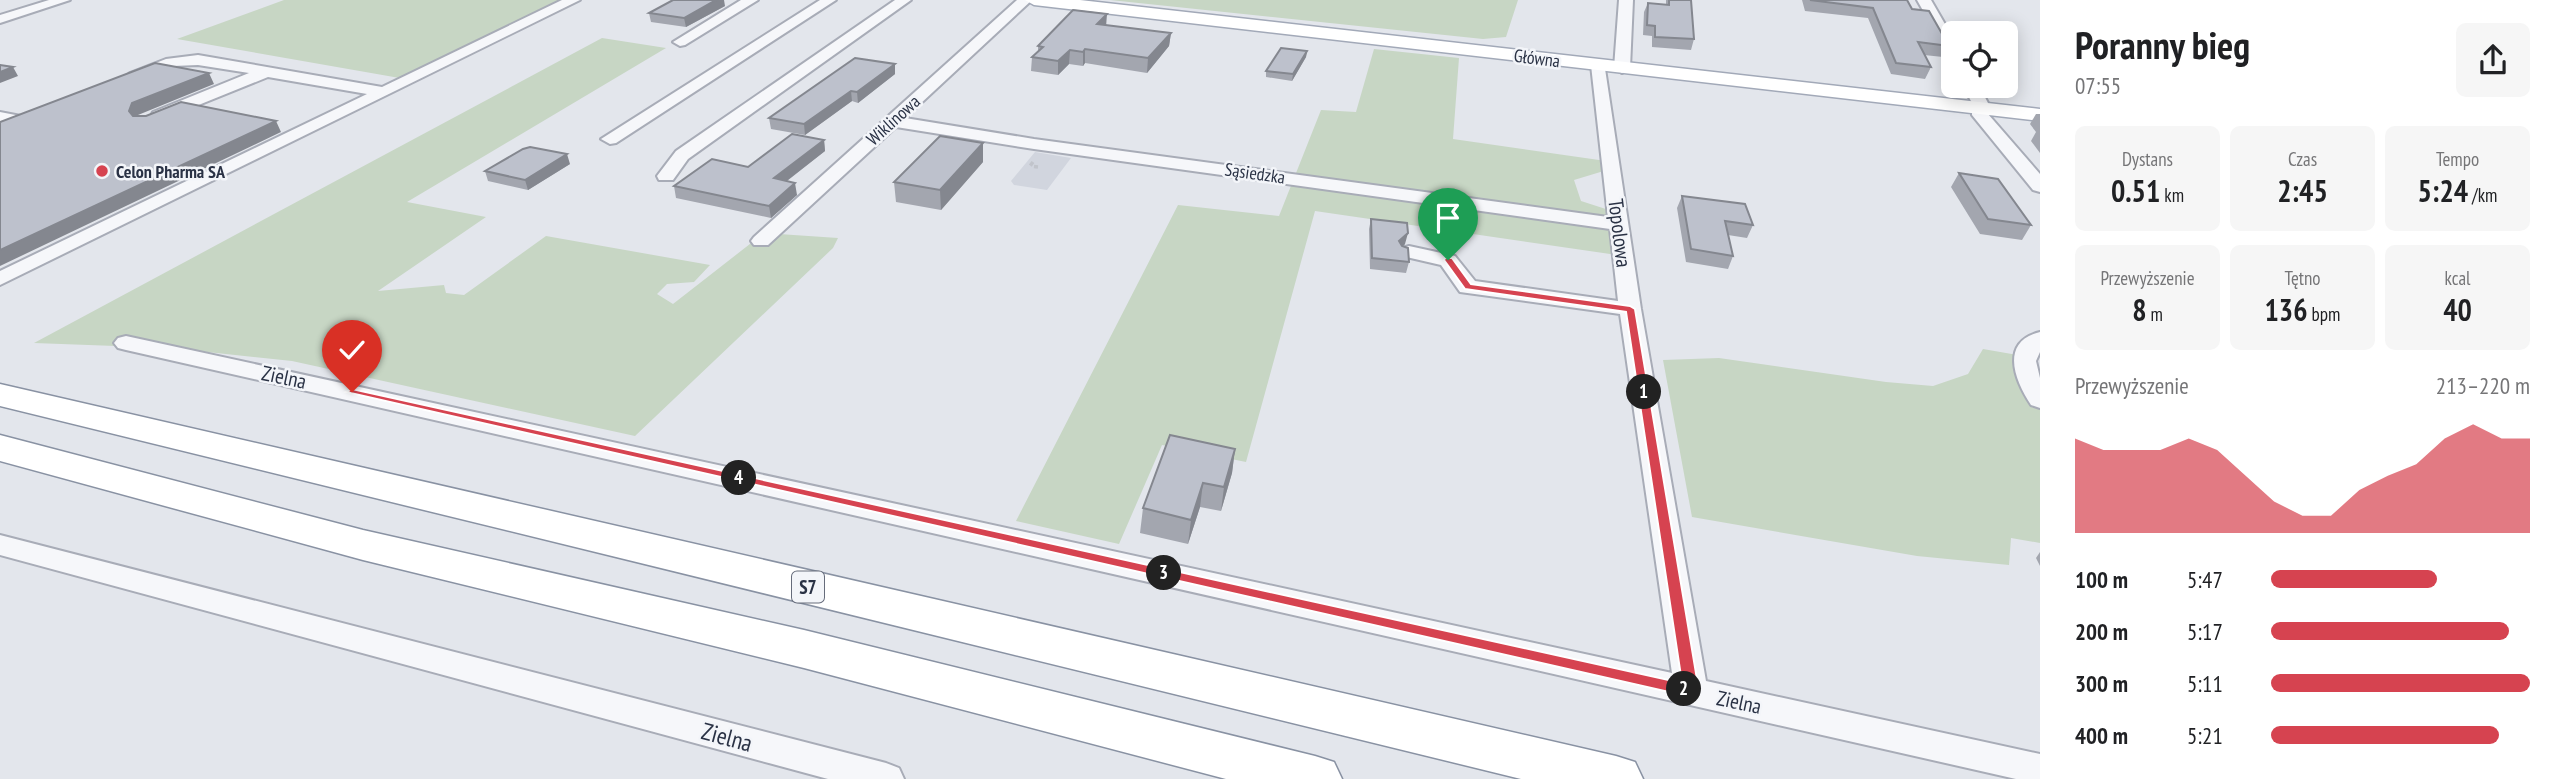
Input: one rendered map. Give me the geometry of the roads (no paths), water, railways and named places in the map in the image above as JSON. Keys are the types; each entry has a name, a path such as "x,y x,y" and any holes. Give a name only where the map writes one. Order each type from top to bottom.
{"highway":[{"name":"S7","path":"0,395 1616,779"},
{"path":"0,448 363,545 804,649 1315,779"}],"main road":[{"name":"Główna","path":"1034,0 2040,115"}],"street":[{"path":"0,19 63,0"},
{"path":"0,279 573,0"},
{"path":"680,42 751,0"},
{"path":"610,139 829,0"},
{"path":"666,176 682,155 904,0"},
{"name":"Wiklinowa","path":"761,241 1025,0"},
{"name":"Topolowa","path":"1626,0 1611,66 1619,224 1691,691"},
{"path":"1924,0 1941,30"},
{"path":"121,82 171,62 198,60 384,92"},
{"path":"145,121 266,72"},
{"path":"1977,98 1980,115 2040,186"},
{"path":"0,117 26,118 0,128"},
{"name":"Sąsiedzka","path":"892,121 1034,144 1619,224"},
{"path":"1409,251 1448,260 1468,287 1630,309"},
{"path":"2040,339 2027,351 2024,374 2040,400"},
{"name":"Zielna","path":"126,343 2040,769"},
{"name":"Zielna","path":"0,545 886,779"}],"place":[{"name":"Celon Pharma SA","path":"102,171"}]}
